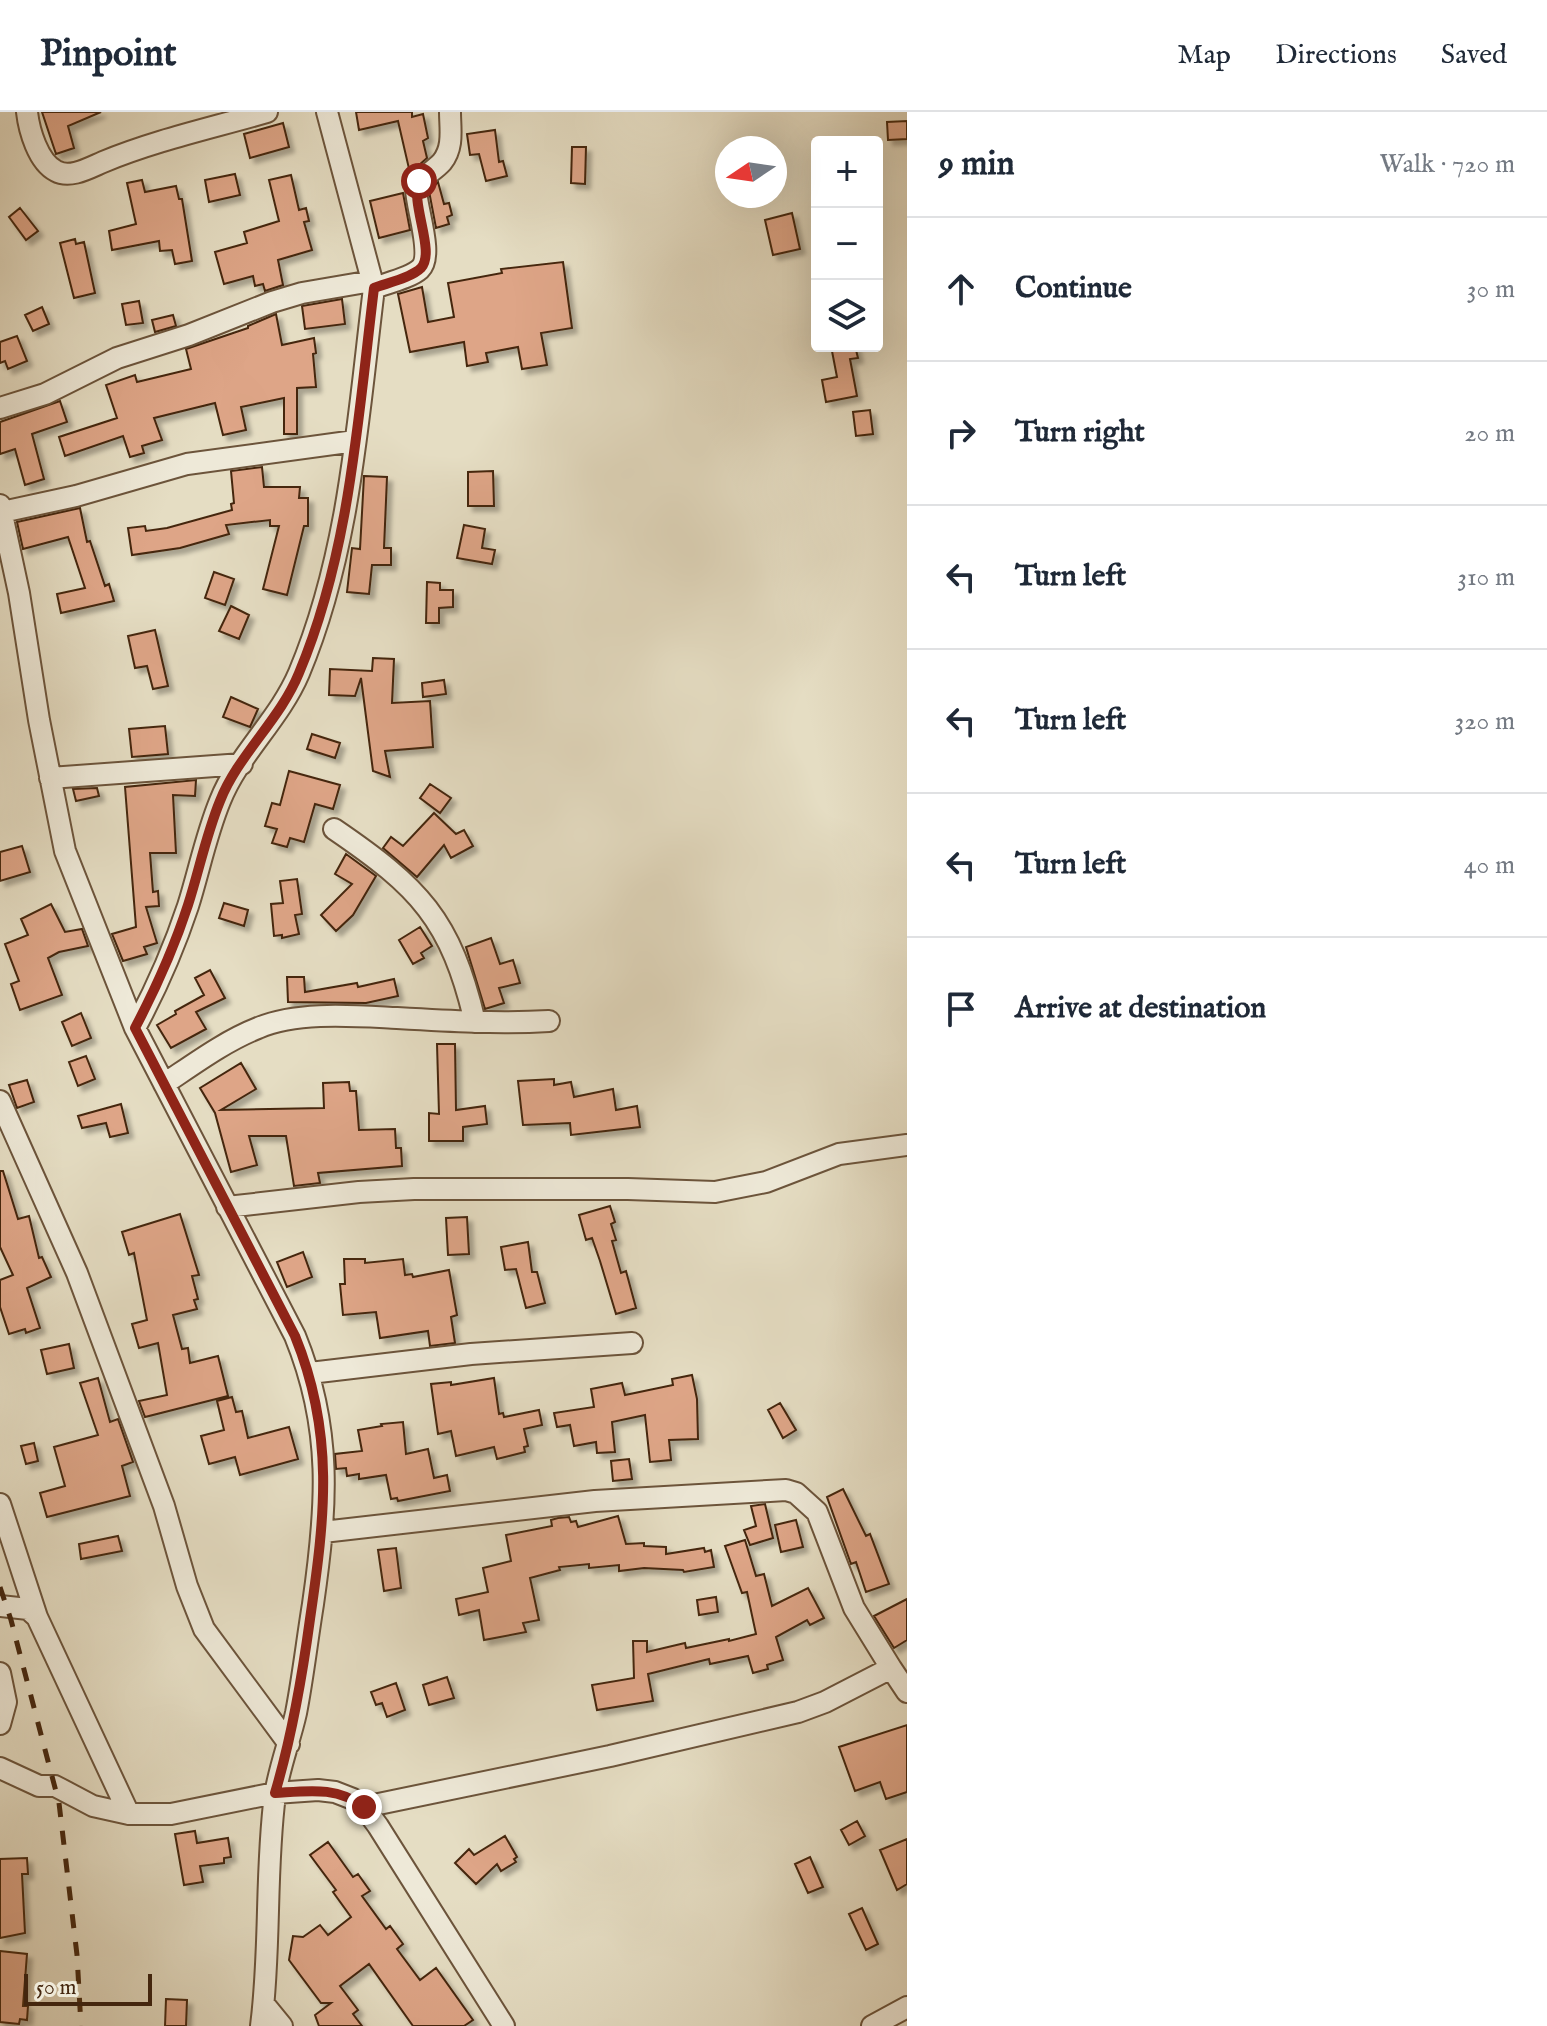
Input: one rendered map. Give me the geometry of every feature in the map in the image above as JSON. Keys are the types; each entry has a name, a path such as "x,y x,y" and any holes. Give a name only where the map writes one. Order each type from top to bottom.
{"street":[{"path":"27,112 36,145 47,164 57,172 70,174 133,150 267,112"},
{"path":"135,1028 159,984 219,803 229,781 273,722 298,677 320,620 334,568 355,441 373,284 327,112"},
{"path":"0,408 59,389 117,358 189,335 272,302 302,293 373,284 419,270 425,262 425,248 416,189 419,181 442,162 448,152 450,112"},
{"path":"261,2026 275,1793 300,1692 323,1532 323,1450 310,1373 295,1336 135,1028 65,851 1,509 76,496 187,464 355,441"},
{"path":"50,778 242,764"},
{"path":"334,829 403,879 435,916 458,964 475,1022"},
{"path":"164,1084 260,1027 337,1016 475,1022 549,1021"},
{"path":"0,1101 77,1273 164,1506 187,1586 204,1629 289,1744"},
{"path":"227,1207 414,1189 715,1192 766,1182 839,1154 907,1145"},
{"path":"310,1373 471,1354 632,1343"},
{"path":"323,1532 595,1501 786,1490 806,1500 817,1512 854,1608 907,1692"},
{"path":"0,1504 37,1617 129,1814"},
{"path":"0,1606 28,1609 37,1617"},
{"path":"364,1807 610,1756 798,1712 825,1702 891,1668"},
{"path":"0,1673 6,1702 0,1724"},
{"path":"0,1768 39,1786 55,1786 93,1806 129,1814 171,1814 275,1793 318,1790 353,1799 364,1807 504,2026"},
{"path":"264,2004 282,2026"},
{"path":"872,2026 907,2008"}],"building":[{"path":"42,112 101,112 68,126 74,148 56,154"},
{"path":"356,112 412,112 412,117 423,114 428,138 423,141 427,158 410,173 398,121 359,130"},
{"path":"907,121 907,139 888,140 887,122"},
{"path":"283,123 289,147 250,158 244,134"},
{"path":"495,130 499,162 503,161 507,176 486,181 479,154 470,155 467,134"},
{"path":"572,147 586,147 585,184 571,183"},
{"path":"235,174 240,195 209,202 205,180"},
{"path":"291,175 299,210 306,208 309,221 304,222 312,250 278,260 283,285 265,291 263,284 255,286 253,276 224,284 215,252 247,243 244,232 279,221 269,180"},
{"path":"142,180 145,192 176,186 179,199 182,199 192,261 175,264 172,250 160,251 159,241 112,250 109,231 136,224 127,183"},
{"path":"438,182 444,204 449,203 452,215 447,217 449,224 436,228 429,191"},
{"path":"403,193 410,230 379,238 370,201"},
{"path":"20,208 38,231 26,240 9,217"},
{"path":"792,213 800,249 773,255 765,220"},
{"path":"75,239 76,244 84,242 95,293 74,298 60,243"},
{"path":"563,262 572,328 541,333 547,365 522,369 518,347 486,353 488,362 467,366 464,342 410,352 398,294 422,287 428,322 454,317 448,283 502,273 501,269"},
{"path":"342,299 345,324 305,329 302,306"},
{"path":"139,301 143,323 126,325 122,304"},
{"path":"42,307 49,324 33,331 25,315"},
{"path":"276,314 282,345 314,338 316,387 297,388 297,434 284,434 284,398 241,407 246,430 223,435 215,403 154,418 162,440 142,446 144,453 130,457 123,436 65,456 59,437 117,418 106,385 135,375 137,382 191,369 186,349 248,328"},
{"path":"173,315 176,326 155,332 152,320"},
{"path":"17,336 27,361 8,369 5,361 0,363 0,342"},
{"path":"832,352 856,352 858,358 850,359 857,396 826,402 822,380 837,377"},
{"path":"60,401 67,422 32,434 44,479 25,485 15,449 0,454 0,422"},
{"path":"870,410 873,434 856,436 853,412"},
{"path":"262,467 264,487 300,487 299,498 308,498 308,526 304,526 287,595 263,589 279,526 270,526 270,520 226,525 229,534 180,548 132,555 128,528 145,526 146,531 167,528 232,510 231,471"},
{"path":"493,471 494,506 468,506 468,472"},
{"path":"364,476 387,477 384,548 391,548 391,565 372,565 369,594 347,592 352,548 360,549"},
{"path":"80,508 87,542 90,541 105,586 109,584 114,601 61,613 57,594 85,588 68,537 23,549 17,522"},
{"path":"464,525 485,529 482,548 495,550 492,564 457,558"},
{"path":"214,572 234,579 225,605 205,598"},
{"path":"427,582 440,583 440,590 453,590 453,607 439,608 439,623 426,623"},
{"path":"231,606 249,615 239,639 219,631"},
{"path":"155,630 168,686 153,689 147,666 135,668 128,636"},
{"path":"373,658 394,659 392,703 430,701 433,747 385,751 390,777 373,771 361,678 355,696 329,695 330,669 372,671"},
{"path":"444,680 446,694 423,697 422,683"},
{"path":"231,697 258,709 250,727 223,717"},
{"path":"165,726 168,754 132,757 129,729"},
{"path":"312,734 340,743 335,758 307,749"},
{"path":"289,771 340,785 333,809 315,804 304,842 290,838 287,847 272,843 277,829 265,826 272,803 280,805"},
{"path":"196,780 195,796 173,795 176,853 150,853 153,892 158,891 159,906 146,907 157,943 144,947 147,954 123,961 112,934 136,927 125,787"},
{"path":"430,784 451,798 440,813 420,798"},
{"path":"97,788 99,796 76,801 73,789"},
{"path":"434,813 456,834 464,830 473,846 451,858 444,845 417,877 383,848 391,837 403,846"},
{"path":"22,846 30,872 0,881 0,852"},
{"path":"346,854 376,876 353,915 336,931 321,915 352,884 335,874"},
{"path":"297,879 302,914 295,915 299,934 282,938 282,935 274,936 271,904 283,903 280,881"},
{"path":"224,903 248,910 244,926 219,918"},
{"path":"51,904 65,932 82,929 88,946 59,952 48,958 62,995 20,1010 11,984 19,981 5,944 28,935 21,919"},
{"path":"420,927 432,946 421,953 424,958 413,964 399,940"},
{"path":"491,938 500,964 513,960 520,983 499,988 504,1003 485,1009 466,947"},
{"path":"210,970 225,998 196,1012 206,1029 171,1048 157,1025 204,995 195,978"},
{"path":"287,977 304,977 305,992 357,983 358,987 394,979 398,996 366,1003 288,1002"},
{"path":"81,1013 91,1038 72,1046 62,1022"},
{"path":"437,1044 455,1044 456,1110 485,1106 487,1124 463,1127 463,1141 429,1141 429,1113 439,1114"},
{"path":"86,1056 95,1079 78,1086 69,1062"},
{"path":"241,1063 256,1089 221,1110 324,1108 323,1083 349,1082 350,1091 356,1091 359,1130 395,1129 396,1148 401,1148 402,1166 318,1173 320,1183 294,1186 286,1136 249,1136 257,1165 231,1172 215,1113 200,1088"},
{"path":"554,1079 554,1085 571,1082 574,1097 613,1089 616,1110 637,1106 640,1127 571,1135 570,1123 523,1125 518,1081"},
{"path":"27,1080 34,1102 17,1108 9,1085"},
{"path":"121,1104 128,1133 110,1137 106,1123 82,1128 78,1116"},
{"path":"0,1171 3,1171 18,1219 29,1216 39,1258 42,1257 51,1277 27,1288 40,1328 26,1333 25,1329 9,1334 0,1307 0,1280 13,1275 0,1247"},
{"path":"610,1206 615,1222 611,1224 616,1240 612,1241 621,1273 626,1271 636,1308 616,1314 592,1238 586,1240 579,1215"},
{"path":"180,1214 199,1275 192,1276 198,1299 194,1300 197,1309 173,1315 182,1349 188,1348 190,1363 218,1356 228,1396 145,1417 139,1401 167,1395 158,1343 139,1348 132,1324 147,1320 134,1253 129,1255 122,1232"},
{"path":"467,1217 469,1254 448,1255 446,1218"},
{"path":"528,1242 532,1272 537,1272 545,1303 526,1308 516,1269 505,1270 501,1247"},
{"path":"303,1252 312,1277 287,1287 277,1262"},
{"path":"344,1259 365,1259 365,1263 403,1259 405,1275 412,1274 413,1277 449,1270 457,1315 451,1317 455,1343 430,1346 428,1331 380,1338 376,1312 343,1315 340,1284 345,1284"},
{"path":"69,1344 74,1368 47,1374 41,1350"},
{"path":"692,1375 697,1399 698,1439 669,1440 671,1460 650,1462 645,1415 612,1422 615,1452 597,1453 596,1442 574,1446 570,1425 557,1427 554,1413 594,1407 591,1389 622,1383 625,1395 673,1385 672,1379"},
{"path":"98,1378 110,1422 118,1419 133,1462 122,1466 130,1496 47,1517 40,1493 65,1486 54,1447 98,1435 80,1383"},
{"path":"494,1378 499,1414 503,1413 504,1417 539,1410 542,1425 524,1429 528,1446 524,1447 525,1452 497,1459 494,1447 456,1456 451,1431 438,1434 431,1384 451,1382 451,1385"},
{"path":"232,1397 236,1412 242,1411 248,1438 289,1427 298,1459 240,1475 235,1457 209,1464 201,1436 224,1430 217,1401"},
{"path":"780,1403 796,1430 783,1438 768,1410"},
{"path":"403,1422 406,1454 428,1449 434,1478 447,1475 450,1491 398,1501 397,1498 391,1499 386,1475 359,1479 359,1474 347,1476 346,1468 336,1469 335,1454 362,1451 358,1430"},
{"path":"34,1443 38,1461 26,1464 21,1446"},
{"path":"629,1459 632,1479 613,1481 611,1461"},
{"path":"843,1489 866,1536 870,1534 889,1584 866,1592 856,1562 851,1564 827,1497"},
{"path":"765,1504 773,1538 750,1545 744,1530 756,1526 751,1506"},
{"path":"618,1516 626,1544 666,1547 666,1554 704,1548 705,1552 711,1550 714,1567 684,1572 644,1568 619,1571 619,1565 559,1567 560,1570 530,1578 539,1620 523,1623 526,1632 484,1640 479,1610 459,1615 456,1599 488,1592 483,1568 511,1561 506,1535 552,1526 551,1520 558,1518 569,1517 571,1522 576,1521 578,1527"},
{"path":"796,1520 803,1547 781,1552 775,1525"},
{"path":"118,1536 122,1551 81,1559 79,1544"},
{"path":"745,1540 756,1576 764,1574 772,1606 808,1588 824,1618 810,1625 807,1620 776,1637 783,1660 767,1665 768,1669 753,1673 748,1656 710,1664 709,1659 648,1674 653,1701 597,1710 592,1685 634,1678 633,1641 647,1641 647,1652 685,1643 686,1648 756,1634 747,1592 742,1593 725,1546"},
{"path":"396,1548 401,1588 384,1591 378,1550"},
{"path":"716,1597 718,1612 699,1615 697,1600"},
{"path":"907,1599 907,1640 894,1648 874,1616"},
{"path":"447,1677 454,1698 429,1705 423,1685"},
{"path":"396,1683 405,1710 387,1717 382,1703 376,1705 371,1692"},
{"path":"907,1725 907,1792 886,1799 880,1782 855,1791 839,1747"},
{"path":"857,1821 865,1836 849,1845 841,1830"},
{"path":"195,1831 197,1843 228,1838 231,1857 224,1858 224,1863 200,1866 203,1882 184,1885 175,1834"},
{"path":"505,1836 517,1857 514,1859 516,1862 501,1871 497,1864 476,1884 455,1863 469,1849 474,1855"},
{"path":"907,1839 907,1884 897,1890 880,1850"},
{"path":"328,1842 353,1877 358,1874 370,1891 362,1896 386,1929 390,1926 403,1944 397,1949 420,1980 436,1968 473,2020 464,2026 413,2026 369,1964 340,1986 358,2010 353,2014 362,2026 319,2026 315,2015 331,2003 321,2003 289,1960 293,1936 303,1937 320,1925 328,1935 351,1917 310,1855"},
{"path":"810,1857 823,1887 808,1893 795,1864"},
{"path":"27,1858 28,1874 22,1874 25,1933 0,1938 0,1859"},
{"path":"862,1908 878,1944 866,1950 849,1914"},
{"path":"0,1951 27,1954 23,2006 28,2006 27,2020 20,2019 19,2024 0,2022"},
{"path":"166,1999 187,2000 186,2026 165,2026"}],"railway":[{"path":"0,1587 59,1803 77,1955 81,2026"}],"route":[{"path":"364,1807 335,1792 275,1793 300,1692 323,1532 325,1480 310,1373 295,1336 135,1028 159,984 219,803 229,781 273,722 298,677 320,620 334,568 345,505 374,288 419,270 425,262 416,198 419,181"}]}
